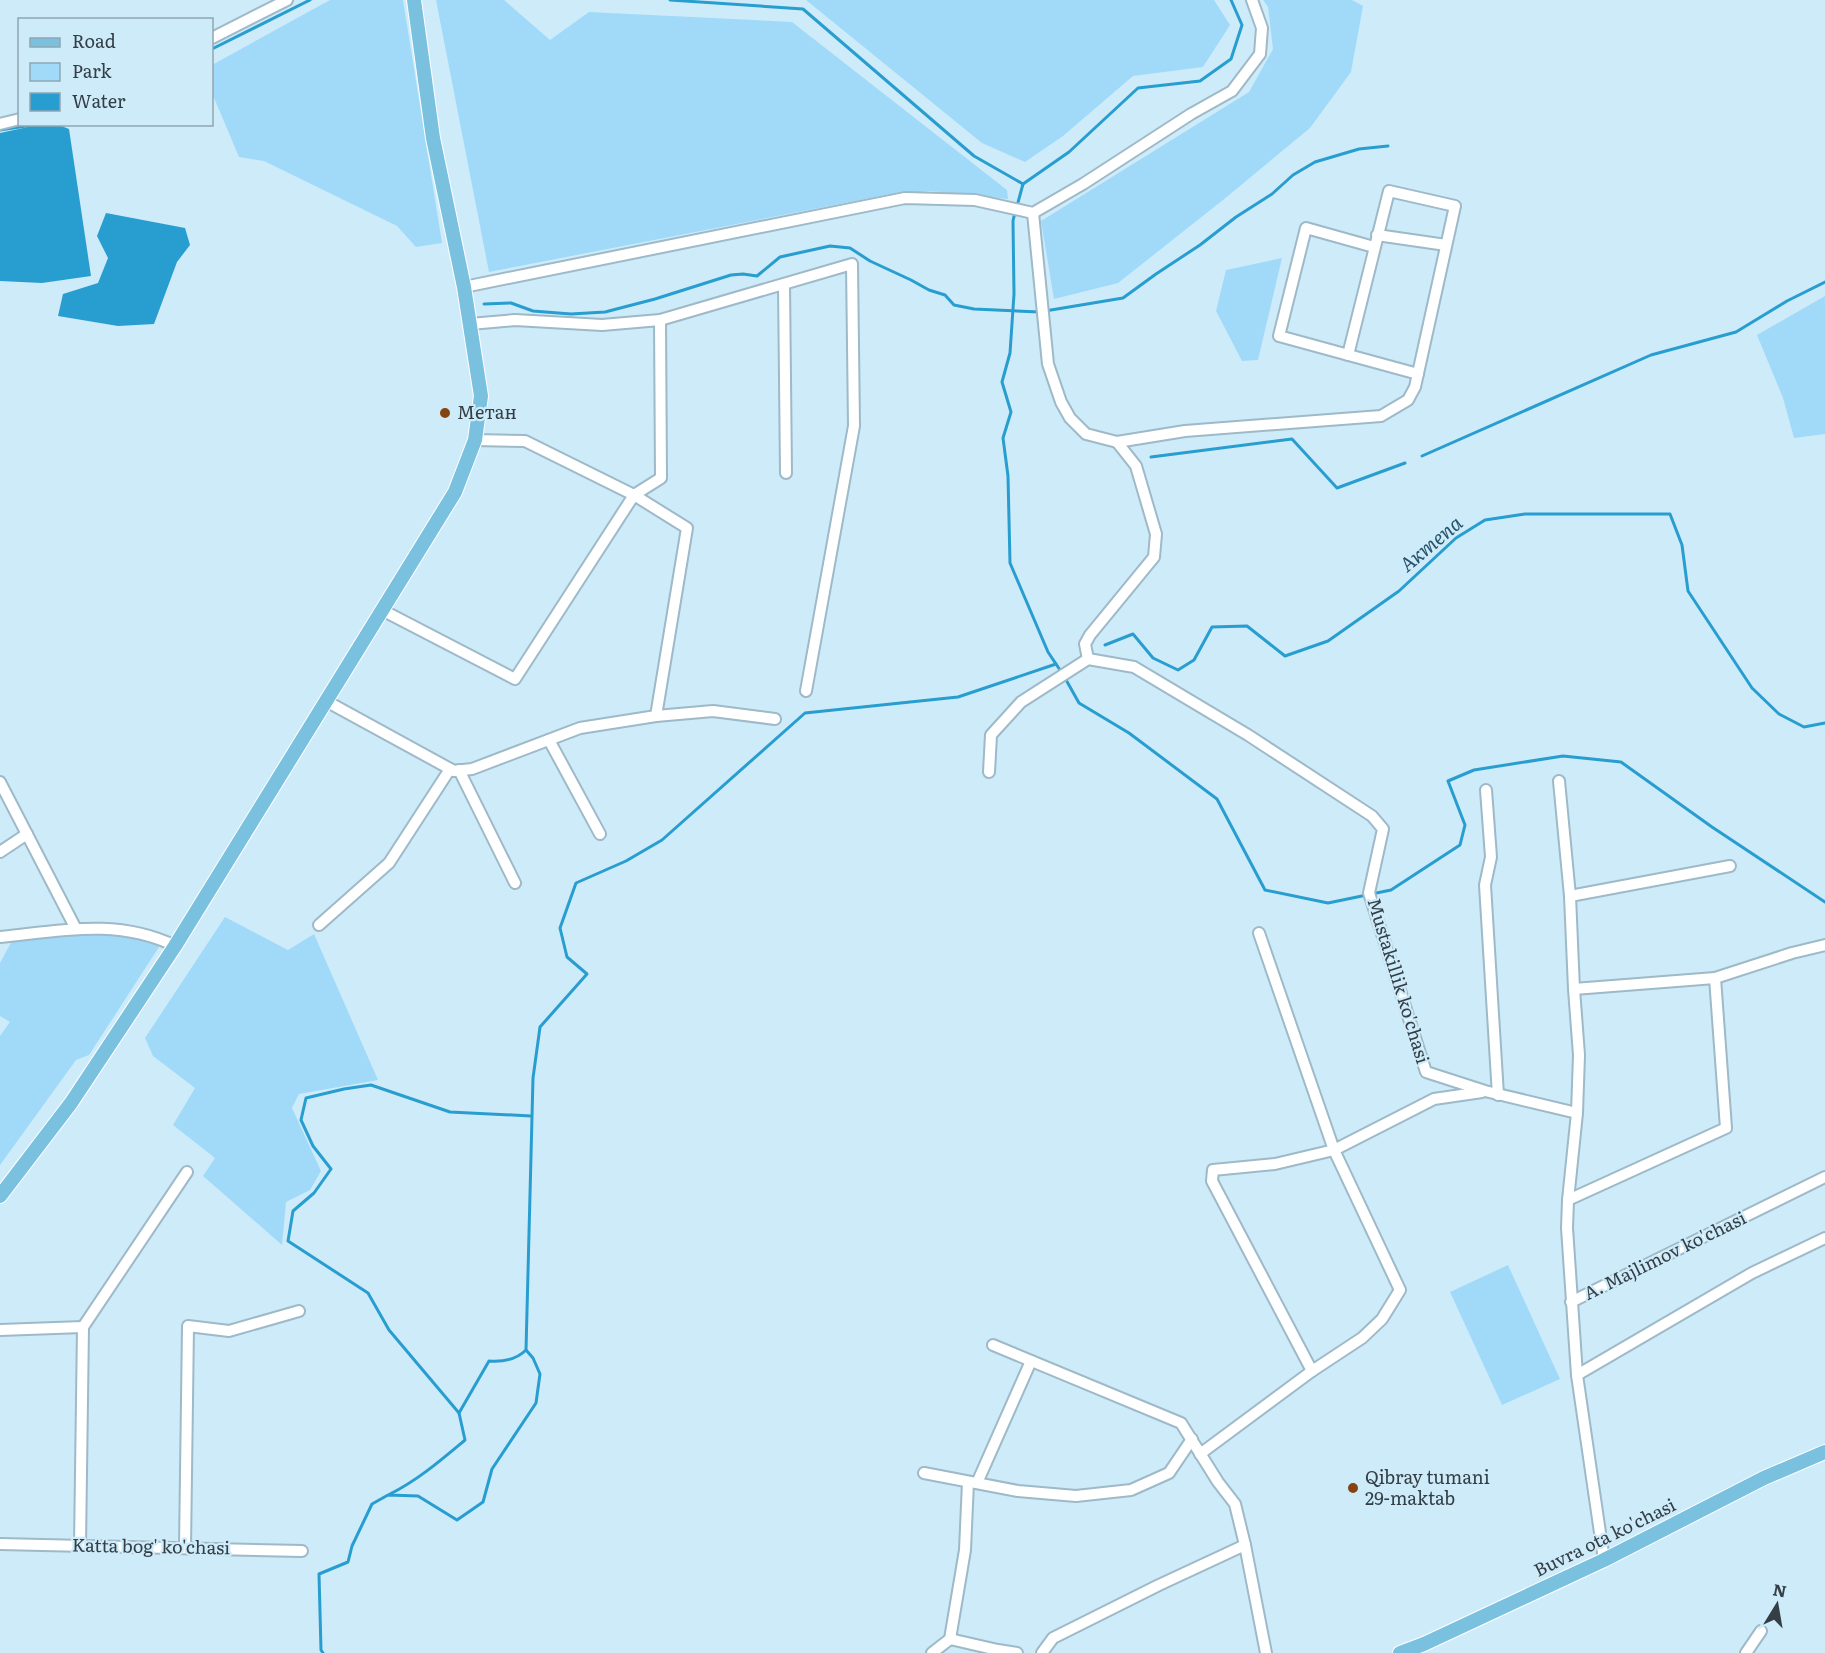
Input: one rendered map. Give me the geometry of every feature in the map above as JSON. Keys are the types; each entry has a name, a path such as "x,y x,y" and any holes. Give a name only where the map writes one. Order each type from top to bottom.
{"main road":[{"path":"0,1196 71,1103 175,946 455,492 475,440 481,396 464,287 433,138 414,0"},
{"name":"Buvra ota ko'chasi","path":"1400,1653 1604,1560 1764,1478 1825,1452"}],"street":[{"path":"213,37 287,0"},
{"path":"464,287 905,198 975,200 1033,213 1083,184 1191,114 1232,91 1260,54 1262,28 1252,0"},
{"path":"0,124 18,120"},
{"path":"1033,213 1048,364 1061,402 1070,418 1086,434 1117,442 1185,430 1382,416 1408,400 1418,374 1455,206 1389,191 1348,355"},
{"path":"1374,247 1306,228 1279,336 1418,374"},
{"path":"1377,235 1446,245"},
{"path":"470,324 515,320 602,325 660,320 852,264 854,426 806,691"},
{"path":"784,284 786,473"},
{"path":"382,610 515,679 634,495 661,478 660,320"},
{"path":"475,440 525,441 634,495 687,528 656,716"},
{"path":"989,772 991,735 1021,702 1088,659 1086,645 1090,635 1154,557 1156,534 1136,466 1117,442"},
{"name":"Mustakillik ko'chasi","path":"1088,659 1134,667 1248,735 1372,816 1383,829 1369,893 1426,1072 1498,1095 1576,1113"},
{"path":"326,701 455,769 472,769 580,728 656,716 713,711 775,718"},
{"path":"549,740 600,834"},
{"path":"455,769 515,883"},
{"path":"319,925 389,863 455,769"},
{"path":"1559,781 1570,896 1579,1055 1567,1228 1571,1302"},
{"path":"0,782 76,929"},
{"path":"1486,790 1491,857 1485,885 1498,1095"},
{"path":"0,852 27,834"},
{"path":"1570,896 1730,866"},
{"path":"0,937 106,928 155,936 175,946"},
{"path":"1200,1454 1312,1371 1362,1338 1382,1318 1400,1290 1334,1150 1259,933"},
{"path":"1574,988 1715,978 1792,953 1825,945"},
{"path":"1568,1200 1726,1128 1715,978"},
{"path":"1312,1371 1212,1181 1213,1170 1275,1164 1334,1150 1434,1099 1485,1091"},
{"path":"80,1546 83,1327 187,1172"},
{"name":"A. Majlimov ko'chasi","path":"1604,1560 1577,1375 1571,1302 1825,1177"},
{"path":"1577,1375 1752,1273 1825,1238"},
{"path":"185,1548 188,1326 229,1330 299,1311"},
{"path":"0,1330 83,1327"},
{"path":"993,1345 1181,1423 1235,1504 1266,1653"},
{"path":"932,1653 950,1639 965,1550 973,1482 1031,1361"},
{"path":"924,1473 1018,1491 1076,1496 1131,1490 1169,1473 1192,1439"},
{"name":"Katta bog' ko'chasi","path":"0,1544 302,1551"},
{"path":"1042,1653 1053,1638 1245,1545"},
{"path":"1746,1653 1761,1631"},
{"path":"950,1639 1017,1653"}],"green space":[{"path":"330,0 403,0 442,243 416,247 397,226 264,161 239,157 213,95 213,64"},
{"path":"436,0 504,0 550,40 589,12 792,22 1007,190 1008,199 931,191 886,195 489,272"},
{"path":"806,0 1214,0 1230,25 1203,67 1133,76 1063,136 1025,162 982,143"},
{"path":"1263,0 1352,0 1363,6 1351,72 1310,128 1118,283 1054,299 1041,221 1249,92 1273,49 1268,7"},
{"path":"1282,258 1258,360 1242,361 1216,311 1226,270"},
{"path":"1825,296 1825,434 1794,438 1783,398 1757,335"},
{"path":"225,917 288,950 314,934 378,1080 299,1094 292,1108 321,1171 310,1190 286,1202 282,1245 203,1176 215,1158 173,1125 195,1088 153,1056 145,1038"},
{"path":"111,935 149,941 159,947 89,1055 76,1060 0,1165 0,1036 10,1022 0,1016 0,963 14,937"},
{"path":"1508,1265 1560,1379 1502,1405 1450,1292"}],"water":[{"path":"33,126 62,126 69,129 91,276 42,283 0,281 0,133"},
{"path":"106,213 185,228 190,245 177,262 154,324 118,326 58,316 63,294 98,283 108,258 97,236"}],"waterway":[{"path":"213,48 310,0"},
{"path":"670,0 803,9 974,156 1023,184 1069,152 1138,88 1200,81 1231,59 1242,25 1231,0"},
{"path":"0,130 26,126"},
{"path":"484,304 511,303 533,311 571,314 605,312 731,275 757,276 780,257 830,246 850,248 870,261 929,290 945,295 954,305 974,309 1039,312 1123,298 1272,194 1293,175 1315,162 1359,149 1388,146"},
{"path":"1017,206 1023,184"},
{"path":"1015,212 1013,221 1014,294 1010,353 1002,382 1011,412 1003,438 1008,476 1010,563 1048,652 1062,673"},
{"path":"1422,456 1651,355 1736,332 1787,301 1825,282"},
{"path":"1151,457 1292,439 1337,488 1405,463"},
{"name":"Актепа","path":"1105,645 1133,634 1153,658 1178,670 1194,660 1212,627 1247,626 1285,656 1328,641 1399,591 1456,538 1485,520 1525,514 1670,514 1682,545 1688,591 1752,688 1779,714 1804,727 1825,723"},
{"path":"323,1653 321,1650 319,1574 348,1562 352,1546 372,1504 388,1495 418,1496 457,1520 483,1502 492,1469 536,1403 540,1374 533,1358 526,1350 533,1078 540,1027 587,974 567,957 560,928 576,883 626,861 662,840 805,713 958,697 1056,664"},
{"path":"1065,678 1079,703 1129,733 1217,799 1265,890 1328,903 1391,890 1460,845 1465,825 1448,781 1474,770 1563,756 1621,762 1712,827 1825,902"},
{"path":"390,1494 420,1476 465,1440 459,1413 389,1330 368,1293 288,1241 293,1211 314,1193 331,1169 313,1146 301,1120 306,1098 371,1085 450,1112 531,1116"},
{"path":"459,1413 489,1361 509,1360 526,1350"}],"place":[{"name":"Метан","path":"445,413"},
{"name":"Qibray tumani 29-maktab","path":"1353,1488"}]}
